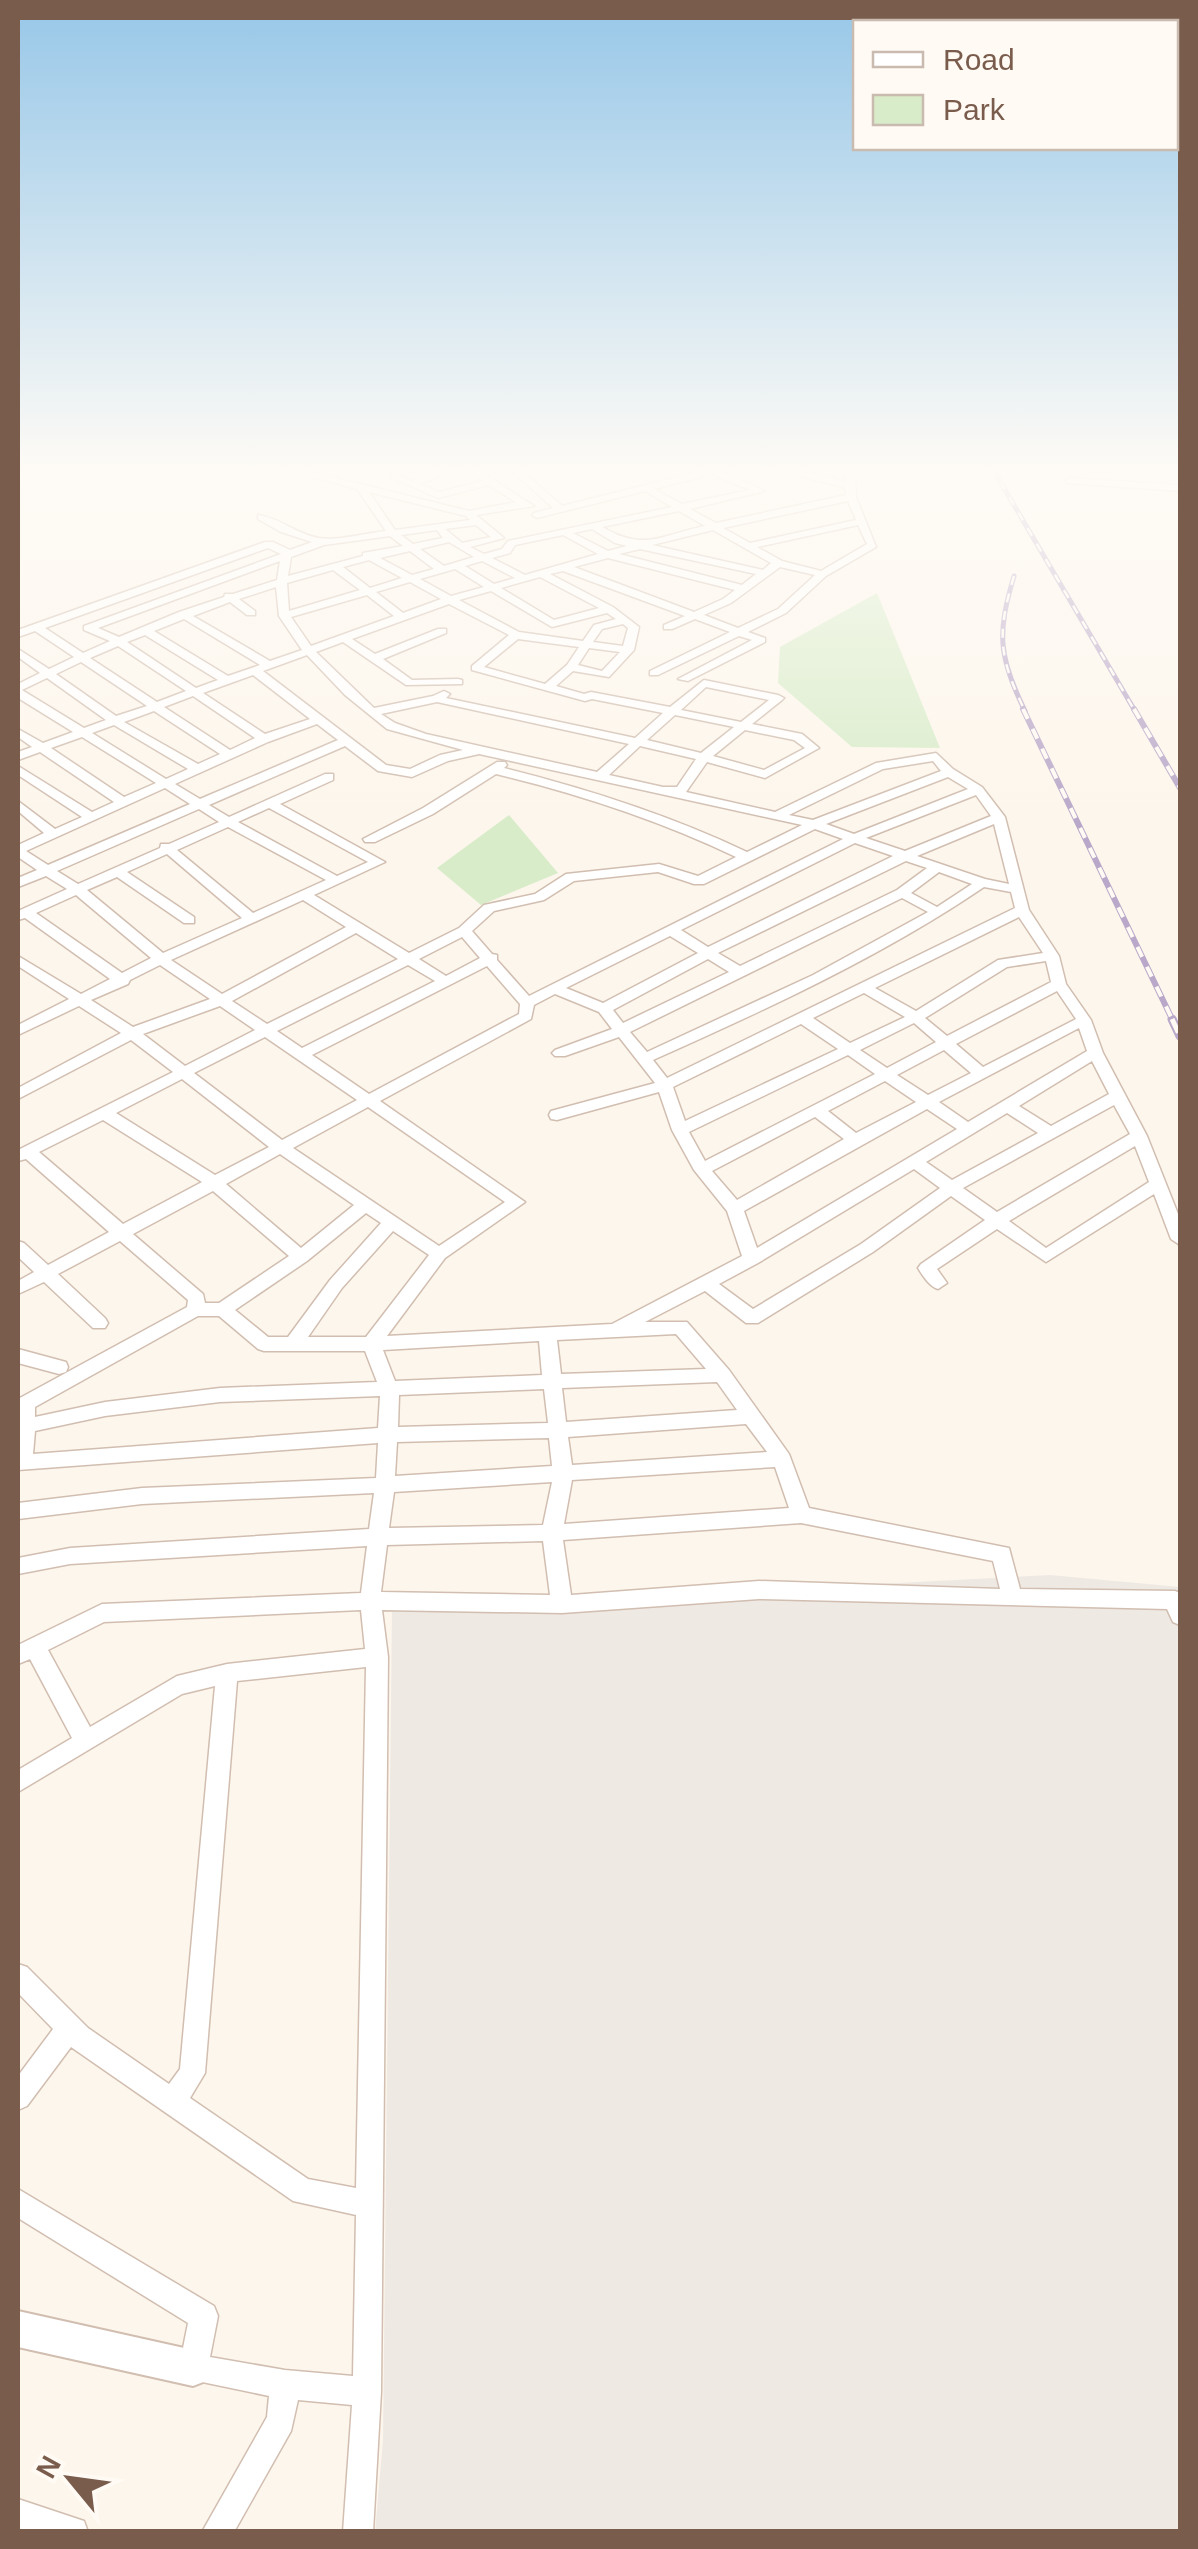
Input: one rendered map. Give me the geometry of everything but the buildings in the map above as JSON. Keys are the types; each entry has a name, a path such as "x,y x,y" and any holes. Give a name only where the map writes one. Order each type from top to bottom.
{"street":[{"path":"18,634 153,585"},
{"path":"88,628 200,585"},
{"path":"262,585 119,641 18,691 199,804 337,880"},
{"path":"282,585 288,627 388,725 508,758 814,824 982,883 1016,890"},
{"path":"356,585 402,617"},
{"path":"284,616 382,585"},
{"path":"420,585 516,635 628,650"},
{"path":"489,585 554,624 610,609"},
{"path":"18,756 499,585"},
{"path":"563,585 610,609 634,630 628,650 605,675 571,668"},
{"path":"617,585 761,640 684,679"},
{"path":"729,585 745,589"},
{"path":"668,626 700,614 750,585"},
{"path":"661,790 680,790 705,756 778,698 654,673 782,611 810,585"},
{"path":"172,595 199,608"},
{"path":"229,596 251,613"},
{"path":"74,613 88,628 119,641 264,738"},
{"path":"183,614 270,666"},
{"path":"547,688 571,668 598,627 626,620"},
{"path":"547,642 554,624"},
{"path":"36,627 152,708 229,754"},
{"path":"145,630 227,680"},
{"path":"374,659 442,631"},
{"path":"437,700 516,635"},
{"path":"344,638 414,684 458,682"},
{"path":"18,652 115,721 197,770"},
{"path":"372,712 437,700 570,731 637,740 765,774 813,748 798,737 547,688 476,668"},
{"path":"255,672 382,768 412,773 444,758 480,750"},
{"path":"600,776 667,712 704,683"},
{"path":"317,720 264,738 18,851 77,889 160,958 224,998 517,1202 440,1254 371,1344"},
{"path":"18,732 123,802"},
{"path":"18,882 346,741"},
{"path":"776,816 880,766 936,757 949,772 978,790 999,817 1022,910 1052,956 1060,984 1084,1020 1094,1053 1139,1136 1180,1239"},
{"path":"370,839 496,770 508,758"},
{"path":"18,770 91,816"},
{"path":"496,770 574,789 678,825 748,858"},
{"path":"195,1310 197,1298 124,1232 22,1154 464,931 488,908 539,897 568,878 659,868 700,881 814,824 949,772"},
{"path":"22,914 329,777"},
{"path":"527,1002 674,932 856,837 978,790"},
{"path":"18,1030 122,982 160,958 378,862 269,803"},
{"path":"18,805 53,834"},
{"path":"604,1008 761,923 903,854 999,817"},
{"path":"120,838 148,856"},
{"path":"166,848 252,918"},
{"path":"560,1054 620,1030 902,893 938,867"},
{"path":"117,871 189,920"},
{"path":"646,1058 790,992 939,913 982,883"},
{"path":"902,893 939,913"},
{"path":"304,895 444,980"},
{"path":"729,904 761,923"},
{"path":"557,1115 665,1085 1022,910"},
{"path":"22,914 122,982"},
{"path":"18,1094 132,1034 224,998 355,928"},
{"path":"18,1288 526,1016 527,1002 492,958 464,931"},
{"path":"674,932 738,972"},
{"path":"680,1130 916,1017 1003,963 1052,956"},
{"path":"302,1055 492,958"},
{"path":"18,960 132,1034 280,1146 440,1254"},
{"path":"670,973 697,992"},
{"path":"702,1170 1060,984"},
{"path":"554,988 604,1008 646,1058 665,1085 680,1130 702,1170 735,1209 752,1258"},
{"path":"867,989 916,1017 979,1072"},
{"path":"18,1010 34,1022"},
{"path":"804,1019 970,1130"},
{"path":"735,1209 854,1140 930,1103 979,1072 1084,1020"},
{"path":"614,1331 752,1258 1010,1107 1094,1053"},
{"path":"705,1282 752,1318 867,1248 951,1188 1118,1096"},
{"path":"1010,1107 1048,1132"},
{"path":"816,1110 854,1140"},
{"path":"104,1113 215,1184 301,1257"},
{"path":"938,1283 927,1268 999,1219 1139,1136"},
{"path":"914,1162 1046,1256 1159,1183"},
{"path":"366,1204 301,1257 222,1308 195,1310 24,1404 26,1426 20,1462 388,1435 558,1430 751,1416"},
{"path":"293,1344 336,1284 393,1221"},
{"path":"18,1247 98,1323"},
{"path":"222,1308 264,1344 371,1344 680,1327 722,1375 782,1459 802,1515"},
{"path":"547,1335 563,1475 552,1533 562,1604"},
{"path":"358,2532 367,2392 366,2204 377,1658 370,1601 385,1484 390,1390 371,1344"},
{"path":"18,1356 60,1367"},
{"path":"26,1426 105,1409 220,1394 722,1375"},
{"path":"18,1511 142,1496 563,1475 782,1459"},
{"path":"18,1566 70,1556 376,1537 552,1533 802,1515 1002,1554 1012,1598"},
{"path":"86,1742 26,1650 102,1613 370,1601 562,1604 759,1590 1175,1600 1180,1616"},
{"path":"18,1782 177,1686 227,1673 377,1658"},
{"path":"173,2100 192,2073 227,1673"},
{"path":"18,1976 70,2028 303,2191 366,2204"},
{"path":"18,2097 70,2028"},
{"path":"18,2202 204,2316 193,2368"},
{"path":"18,2329 193,2368 284,2384 367,2392"},
{"path":"218,2532 282,2421 284,2384"},
{"path":"18,2514 73,2532"}],"shaded area":[{"path":"1050,1575 1180,1587 1180,2531 375,2532 383,2440 392,1609"}],"green space":[{"path":"877,593 940,748 852,747 778,683 780,647"},
{"path":"509,815 558,873 481,905 437,868"}],"railway":[{"path":"1012,585 1003,644 1010,675 1025,711"},
{"path":"1061,585 1135,711"},
{"path":"1023,709 1173,1021"},
{"path":"1134,709 1180,788"},
{"path":"1172,1019 1180,1036"}]}
